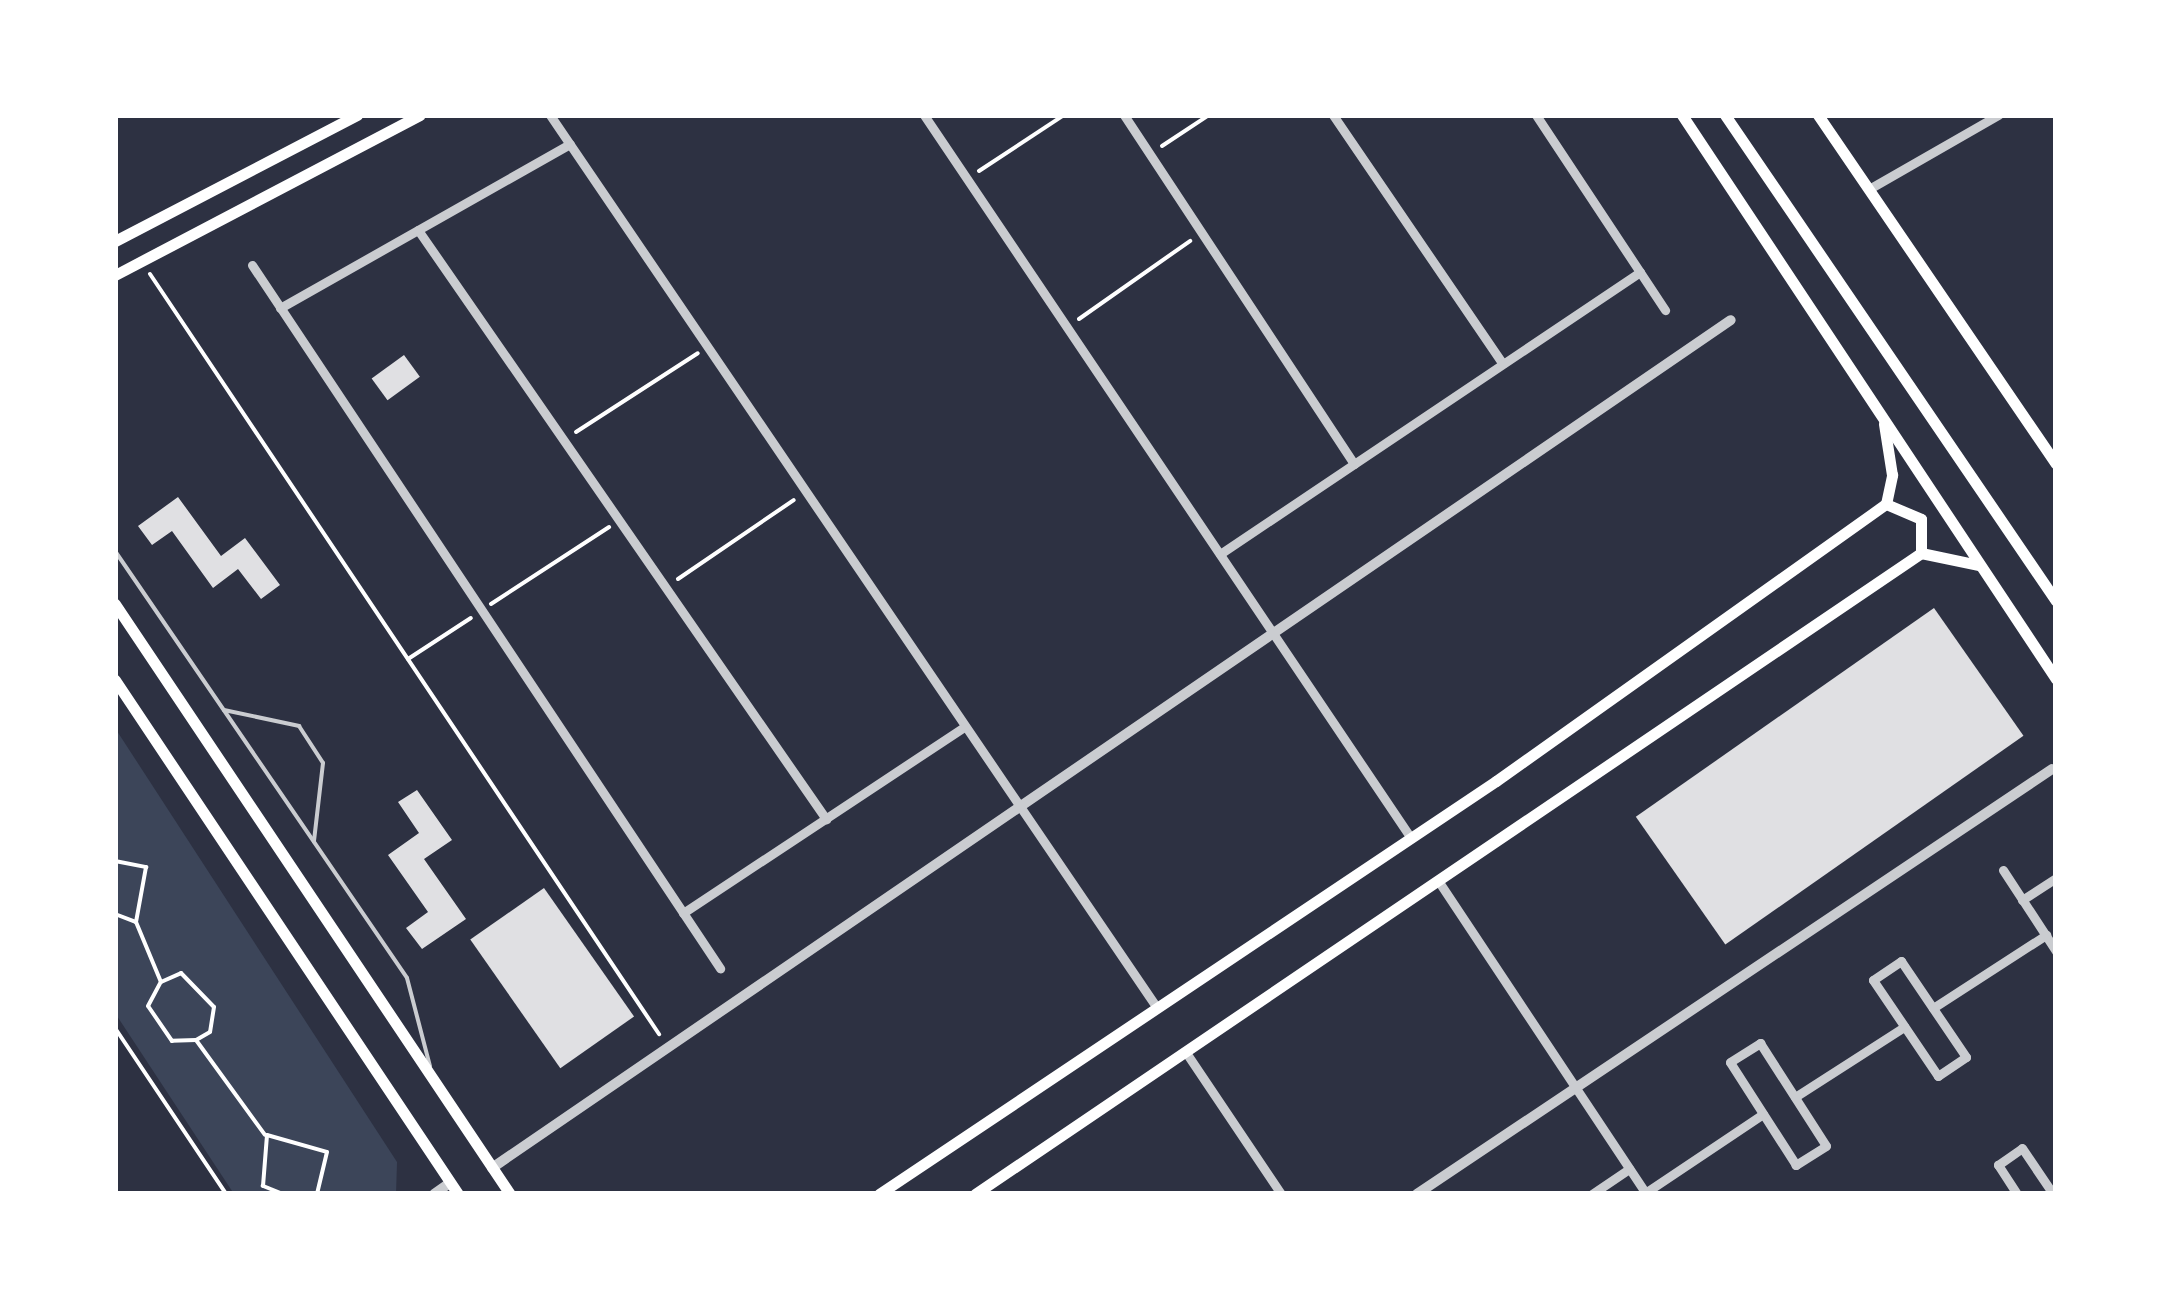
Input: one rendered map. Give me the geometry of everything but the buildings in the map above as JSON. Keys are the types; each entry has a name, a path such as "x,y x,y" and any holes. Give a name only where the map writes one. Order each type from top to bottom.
{"main road":[{"path":"115,242 357,115"},
{"path":"115,275 420,115"},
{"path":"1682,115 2056,679"},
{"path":"1690,115 1709,152"},
{"path":"1726,115 2056,601"},
{"path":"1818,115 2056,464"},
{"path":"879,1194 1411,838 1886,504 1892,475 1884,424"},
{"path":"1886,504 1921,520 1921,553"},
{"path":"976,1194 1440,885 1921,553 1978,564"},
{"path":"115,604 510,1194"},
{"path":"115,680 454,1188"}],"street":[{"path":"550,115 1157,1008"},
{"path":"924,115 1411,838"},
{"path":"1124,115 1354,464"},
{"path":"1334,115 1503,364"},
{"path":"1536,115 1665,310"},
{"path":"1869,188 1998,115"},
{"path":"280,308 570,144"},
{"path":"418,230 826,819"},
{"path":"252,264 720,968"},
{"path":"1220,554 1640,272"},
{"path":"492,1168 1732,320"},
{"path":"683,913 965,726"},
{"path":"1416,1194 2052,769"},
{"path":"2003,870 2056,951"},
{"path":"2022,900 2056,878"},
{"path":"1440,885 1646,1194 1763,1114"},
{"path":"1933,1008 2046,935"},
{"path":"1901,961 1933,1008 1966,1058 1938,1076 1873,980 1901,961"},
{"path":"1795,1097 1904,1027"},
{"path":"1760,1043 1826,1146 1796,1165 1763,1114 1730,1062 1760,1043"},
{"path":"1187,1054 1281,1194"},
{"path":"2018,1194 1998,1165 2022,1148 2054,1192"},
{"path":"1592,1194 1630,1169"},
{"path":"434,1194 454,1188"}],"lane":[{"path":"115,550 408,978 434,1080"},
{"path":"224,710 299,726 324,763 314,841"}],"path":[{"path":"966,179 1064,115"},
{"path":"1150,154 1210,115"},
{"path":"1067,327 1202,233"},
{"path":"141,262 668,1046"},
{"path":"564,440 708,347"},
{"path":"666,588 806,492"},
{"path":"408,659 619,520"},
{"path":"115,861 146,866 136,922 161,982"},
{"path":"115,914 136,922"},
{"path":"196,1040 210,1032 214,1007 181,972 161,982 148,1006 156,1030 196,1040 264,1135"},
{"path":"115,1028 226,1194"},
{"path":"283,1194 263,1186 267,1135 327,1152 317,1194"}],"shaded area":[{"path":"115,728 397,1162 396,1194 234,1194 115,1013"}]}
